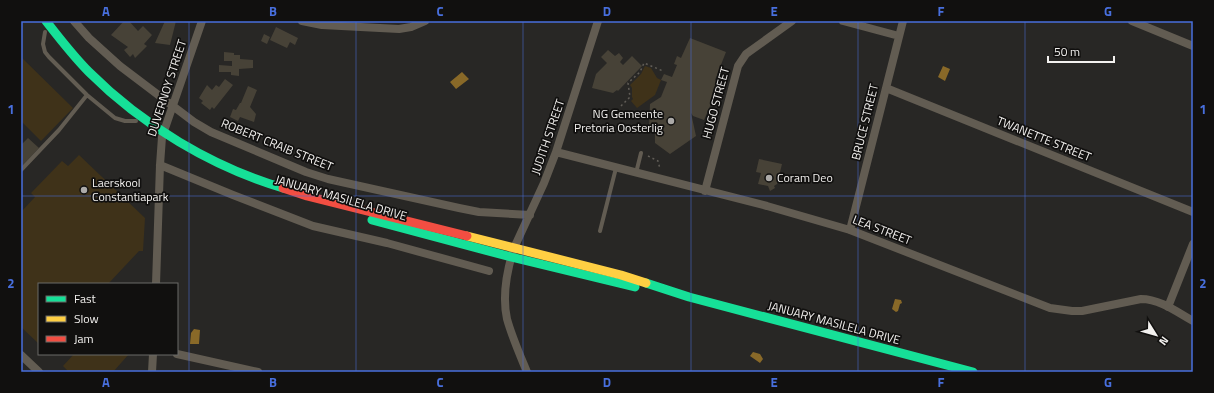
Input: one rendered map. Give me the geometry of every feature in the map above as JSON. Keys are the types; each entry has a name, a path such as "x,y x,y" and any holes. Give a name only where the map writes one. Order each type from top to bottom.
{"main road":[{"name":"JANUARY MASILELA DRIVE","path":"38,21 45,32 78,70 136,121 163,135 217,170 256,186 398,227 513,252 618,284 689,297 973,372"},
{"name":"JANUARY MASILELA DRIVE","path":"46,21 64,45 103,84 163,135"}],"street":[{"name":"ROBERT CRAIB STREET","path":"74,21 120,66 194,122 211,132 306,172 328,179 479,212 530,215"},
{"name":"DUVERNOY STREET","path":"156,283 160,165 163,135 202,21"},
{"path":"302,21 322,25 399,29 411,27 425,21"},
{"name":"JUDITH STREET","path":"527,372 510,328 506,311 505,292 513,252 556,152 598,21"},
{"name":"HUGO STREET","path":"706,191 738,66 746,54 792,21"},
{"path":"843,21 899,36"},
{"name":"BRUCE STREET","path":"850,230 903,21"},
{"path":"1132,21 1193,46"},
{"name":"TWANETTE STREET","path":"886,88 1193,212"},
{"name":"LEA STREET","path":"556,152 850,230 1050,308 1082,311 1141,299 1155,301 1193,321"},
{"path":"160,165 313,226 387,243 489,271"},
{"path":"1168,307 1193,244"},
{"path":"178,354 258,372"},
{"path":"21,355 39,372"},
{"path":"152,372 153,355"}],"lane":[{"path":"45,32 43,44 45,52 49,57 88,95 115,118 125,121 136,121"},
{"path":"21,170 59,130 88,95"},
{"path":"636,173 641,153"},
{"path":"600,231 616,168"}],"path":[{"path":"621,106 630,97 628,84 640,72 644,63 663,71"},
{"path":"641,153 658,162 660,170 658,179"}],"shaded area":[{"path":"21,57 73,108 41,141 21,121"},
{"path":"645,66 651,68 657,78 661,80 655,95 637,108 631,101 633,99 632,88 630,85 641,74"},
{"path":"943,66 950,69 945,81 938,77"},
{"path":"462,72 469,79 456,89 450,82"},
{"path":"79,155 145,218 143,251 139,251 109,283 38,283 38,343 21,327 21,212 35,197 31,193 62,161 68,166"},
{"path":"895,299 901,300 902,303 896,312 892,309"},
{"path":"194,329 200,330 199,344 190,344 191,333"},
{"path":"753,352 760,354 763,359 760,363 750,356"},
{"path":"73,355 128,355 113,372 69,372 63,366"}],"building":[{"path":"124,21 129,21 138,31 143,26 152,35 144,44 147,46 135,58 133,54 130,57 124,50 128,47 111,35"},
{"path":"165,21 176,21 170,45 155,43"},
{"path":"276,27 298,38 295,45 290,42 287,48 270,40"},
{"path":"264,34 270,37 267,44 261,41"},
{"path":"690,38 726,52 715,80 717,81 713,91 716,92 704,120 693,116 691,113 696,136 670,154 655,143 655,132 649,129 650,104 661,97 667,82 661,80 664,74 672,77 677,65 674,64 677,56 681,58"},
{"path":"608,50 615,56 619,53 623,58 620,62 623,65 632,56 642,66 618,91 617,90 613,93 592,88 596,74 607,63 601,57"},
{"path":"224,52 240,55 240,59 253,60 253,68 239,69 239,76 231,75 231,72 219,72 219,65 232,66 232,61 224,61"},
{"path":"225,79 233,85 214,109 212,107 210,110 201,103 203,101 199,98 207,85 212,90 216,85 219,87"},
{"path":"248,86 257,90 250,107 256,114 254,122 240,117 238,121 230,117 233,109 236,110 241,103"},
{"path":"28,138 39,148 21,167 21,145"},
{"name":"Coram Deo","path":"759,159 782,164 777,184 774,186 775,188 770,191 768,186 758,184 761,173 756,172"}],"traffic: fast":[{"path":"46,21 72,54 89,72 132,110 179,142 204,156 256,179 283,188"},
{"path":"372,220 511,257 635,287"},
{"path":"646,283 689,297 973,372"}],"traffic: slow":[{"path":"467,236 621,275 646,283"}],"traffic: jam":[{"path":"283,188 307,196 467,236"}],"place":[{"name":"NG Gemeente Pretoria Oosterlig","path":"671,121"},
{"name":"Coram Deo","path":"769,178"},
{"name":"Laerskool Constantiapark","path":"84,190"}]}
